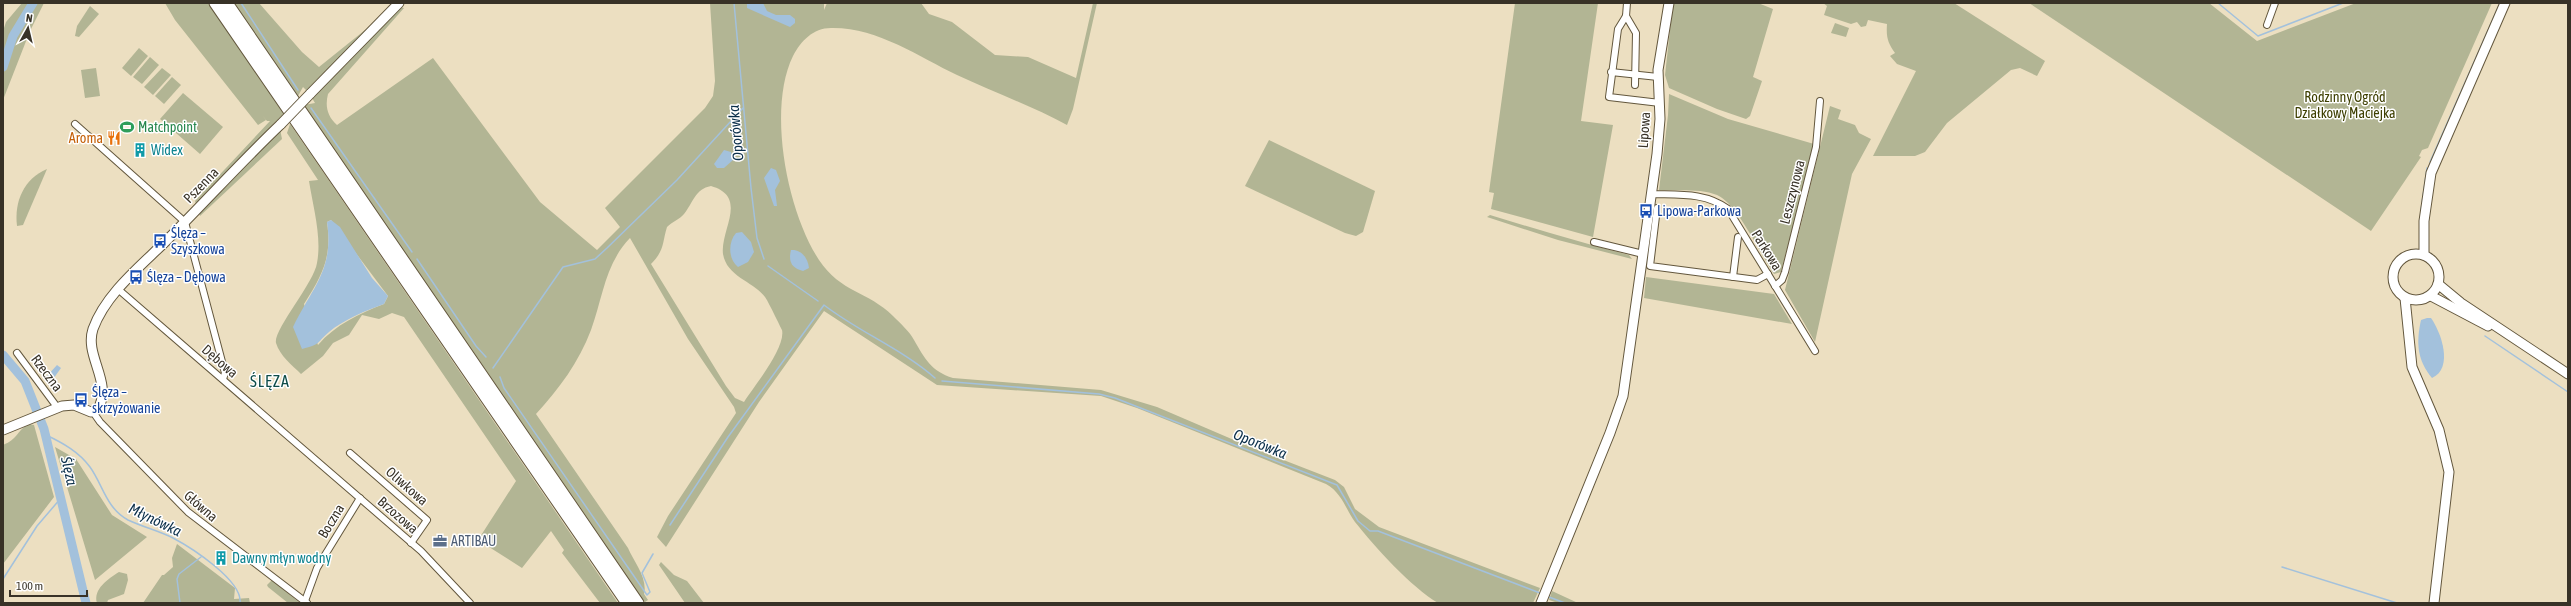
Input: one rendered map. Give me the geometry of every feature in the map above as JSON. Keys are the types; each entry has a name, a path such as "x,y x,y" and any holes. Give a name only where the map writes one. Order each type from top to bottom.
{"highway":[{"path":"215,3 627,603"},
{"path":"227,3 638,603"}],"street":[{"name":"Pszenna","path":"93,412 101,403 103,388 93,349 92,332 98,319 119,290 399,3"},
{"path":"1627,3 1626,16 1618,30 1611,72 1609,97 1660,103"},
{"name":"Lipowa","path":"1541,603 1620,407 1643,257 1660,127 1658,77 1669,3"},
{"path":"2267,25 2275,3"},
{"path":"2424,255 2424,221 2429,182 2436,160 2505,3"},
{"path":"1626,16 1636,33 1635,85"},
{"path":"1611,72 1658,77"},
{"name":"Leszczynowa","path":"1776,286 1782,280 1785,272 1816,147 1820,101"},
{"path":"75,124 185,222 225,373 223,379"},
{"name":"Parkowa","path":"1651,194 1702,197 1723,205 1733,216 1815,351"},
{"path":"1657,208 1650,266 1757,280 1768,274"},
{"path":"2412,253 2424,221"},
{"path":"1732,277 1738,237"},
{"path":"1594,242 1643,257"},
{"path":"2438,284 2431,296 2418,301 2405,298 2395,287 2394,270 2400,258 2412,253 2424,255 2435,266 2438,284 2444,290 2568,374"},
{"name":"Dębowa","path":"119,290 360,498"},
{"path":"2431,296 2512,336"},
{"path":"2405,298 2412,367 2439,430 2449,472 2434,603"},
{"path":"2408,325 2418,301"},
{"name":"Rzeczna","path":"17,354 53,409"},
{"path":"3,430 53,409 74,405 93,412"},
{"name":"Główna","path":"93,412 100,422 188,512 306,602"},
{"name":"Oliwkowa","path":"350,453 427,520 411,543"},
{"name":"Brzozowa","path":"360,498 411,543 470,603"},
{"name":"Boczna","path":"306,602 317,568 360,498"}],"green space":[{"path":"22,3 44,3 30,31 3,100 3,31 6,22"},
{"path":"165,3 208,3 285,115 196,204 195,201 270,121 267,121 262,115 266,120 258,125 175,20"},
{"path":"234,3 259,3 302,52 319,67 375,22 307,91 303,87 298,96"},
{"path":"710,3 824,3 824,10 827,3 921,3 929,14 952,22 995,55 1028,57 1076,78 1093,3 1097,3 1073,109 1067,125 957,75 897,44 865,32 831,28 819,30 808,36 793,56 785,78 781,131 784,160 790,188 798,215 819,260 827,271 845,286 874,301 893,316 910,334 929,364 945,375 953,378 1101,390 1157,407 1255,449 1335,480 1344,487 1355,509 1379,527 1540,588 1533,603 1438,603 1416,587 1383,554 1355,522 1340,496 1326,484 1137,408 1101,396 937,385 824,311 759,402 666,547 657,537 668,516 736,413 734,407 688,339 630,238 615,259 610,270 591,330 581,353 568,375 536,414 628,548 640,570 644,582 644,594 648,600 645,602 304,105 315,103 312,98 400,7 404,8 328,94 328,111 334,122 337,125 433,58 540,202 597,250 620,227 605,208 705,108 713,96 715,81","holes":["711,186 722,191 728,198 731,206 723,245 725,262 735,273 765,297 782,330 782,338 779,347 768,367 744,402 735,398 726,386 651,264 659,255 667,227 684,214 698,193 701,190"]},
{"path":"1515,3 1598,3 1581,121 1613,125 1593,237 1491,209 1494,193 1489,192"},
{"path":"1673,3 1758,3 1773,9 1753,77 1762,81 1750,116 1746,119 1717,109 1669,88 1665,75"},
{"path":"1823,3 1954,3 2045,61 2037,76 2020,68 2011,70 1947,123 1925,152 1915,156 1873,156 1916,71 1897,64 1890,56 1895,53 1888,40 1887,24 1868,20 1866,26 1861,27 1857,22 1851,24 1824,15 1827,6"},
{"name":"Rodzinny Ogród Działkowy Maciejka","path":"2029,3 2209,3 2257,41 2356,3 2492,3 2428,148 2422,150 2419,156 2421,157 2371,231"},
{"path":"90,6 99,14 79,37 75,36 77,26"},
{"path":"1835,23 1849,28 1846,37 1831,33"},
{"path":"139,48 148,56 131,76 122,68"},
{"path":"150,57 159,65 142,84 133,77"},
{"path":"96,68 100,96 85,98 81,70"},
{"path":"162,68 171,75 153,95 144,87"},
{"path":"172,77 181,85 164,104 155,96"},
{"path":"183,93 223,127 200,154 160,119"},
{"path":"1669,94 1728,119 1814,144 1781,272 1774,274 1748,230 1733,208 1725,200 1717,195 1704,191 1659,190"},
{"path":"1830,106 1841,110 1838,119 1855,125 1859,133 1871,139 1852,174 1815,342 1785,290"},
{"path":"290,124 618,603 600,603 562,553 564,550 551,531 522,568 478,540 516,481 404,317 392,313 379,319 362,315 349,335 333,343 323,356 301,374 280,352 276,343 277,337 287,317 314,272 318,253 318,232 309,181 318,180 287,133","holes":["331,220 388,296 384,304 348,320 332,331 318,345 304,304 321,274 327,255 327,222"]},
{"path":"280,129 282,139 200,216 199,213"},
{"path":"1269,140 1375,191 1363,232 1356,236 1345,233 1245,186"},
{"path":"47,169 23,225 17,226 17,208 22,192 32,179"},
{"path":"1490,215 1576,241 1629,255 1632,259 1558,240 1487,217"},
{"path":"1646,277 1774,294 1792,324 1644,298"},
{"path":"28,424 34,425 54,497 3,564 3,445 12,440"},
{"path":"55,447 76,459 112,515 147,537 95,580"},
{"path":"177,544 235,588 234,599 249,598 250,603 143,603 162,575 173,567 172,558"},
{"path":"661,562 674,575 687,581 704,603 685,603 659,565"},
{"path":"119,572 127,574 128,580 124,594 108,600 107,603 97,603 96,598 99,589 106,581"},
{"path":"272,580 300,603 288,603 268,587 267,585"},
{"path":"1552,591 1578,603 1558,603 1549,600"}],"water":[{"path":"747,3 763,3 767,11 776,15 790,15 795,19 795,23 790,27 747,8"},
{"path":"724,150 731,152 733,160 724,168 717,168 714,164"},
{"path":"771,168 776,170 780,181 775,190 777,206 774,206 764,178"},
{"path":"331,220 340,227 372,278 388,296 384,304 348,319 329,332 318,343 302,349 293,327 325,266 328,239 327,222"},
{"path":"742,232 751,242 754,252 748,262 738,267 732,260 730,246 736,233"},
{"path":"791,250 798,251 806,258 809,268 803,271 796,268 792,264 790,258"},
{"path":"2431,318 2435,324 2442,340 2444,350 2443,366 2439,373 2432,378 2423,365 2418,344 2421,320"},
{"path":"57,365 61,368 51,382 47,376"}],"waterway":[{"name":"Ślęza","path":"3,67 13,36 33,3"},
{"path":"241,3 298,90"},
{"name":"Oporówka","path":"734,3 751,188 757,238 764,259"},
{"path":"2218,3 2258,36 2343,3"},
{"path":"2430,162 2500,3"},
{"path":"311,108 412,252"},
{"path":"493,368 563,267 595,259 677,180 743,108"},
{"path":"2421,210 2427,168"},
{"path":"417,259 476,346 486,357"},
{"name":"Oporówka","path":"768,266 818,301"},
{"path":"670,525 728,437 824,305 851,324 909,358 935,378"},
{"path":"2485,336 2568,392"},
{"name":"Ślęza","path":"3,355 25,381 44,429 86,603"},
{"path":"500,377 504,388 647,595 650,592 642,573 653,554"},
{"name":"Oporówka","path":"942,381 1099,394 1115,398 1337,485 1358,521 1370,531 1378,531 1540,593"},
{"name":"Młynówka","path":"46,435 70,448 86,462 110,503 121,515 128,520 173,538 192,549 215,566 233,585 239,594 240,603"},
{"path":"3,579 37,526 61,498"},
{"path":"180,603 177,579 179,574 201,557"},
{"path":"2282,567 2397,603"},
{"name":"Oporówka","path":"1549,597 1565,603"}],"place":[{"name":"Matchpoint","path":"127,127"},
{"name":"Aroma","path":"114,138"},
{"name":"Widex","path":"140,150"},
{"name":"Lipowa-Parkowa","path":"1646,211"},
{"name":"Ślęza – Szyszkowa","path":"160,241"},
{"name":"Ślęza – Dębowa","path":"136,277"},
{"name":"Ślęza – skrzyżowanie","path":"81,400"},
{"name":"ARTIBAU","path":"440,541"},
{"name":"Dawny młyn wodny","path":"221,558"}],"district":[{"name":"ŚLĘZA","path":"270,381"}]}
